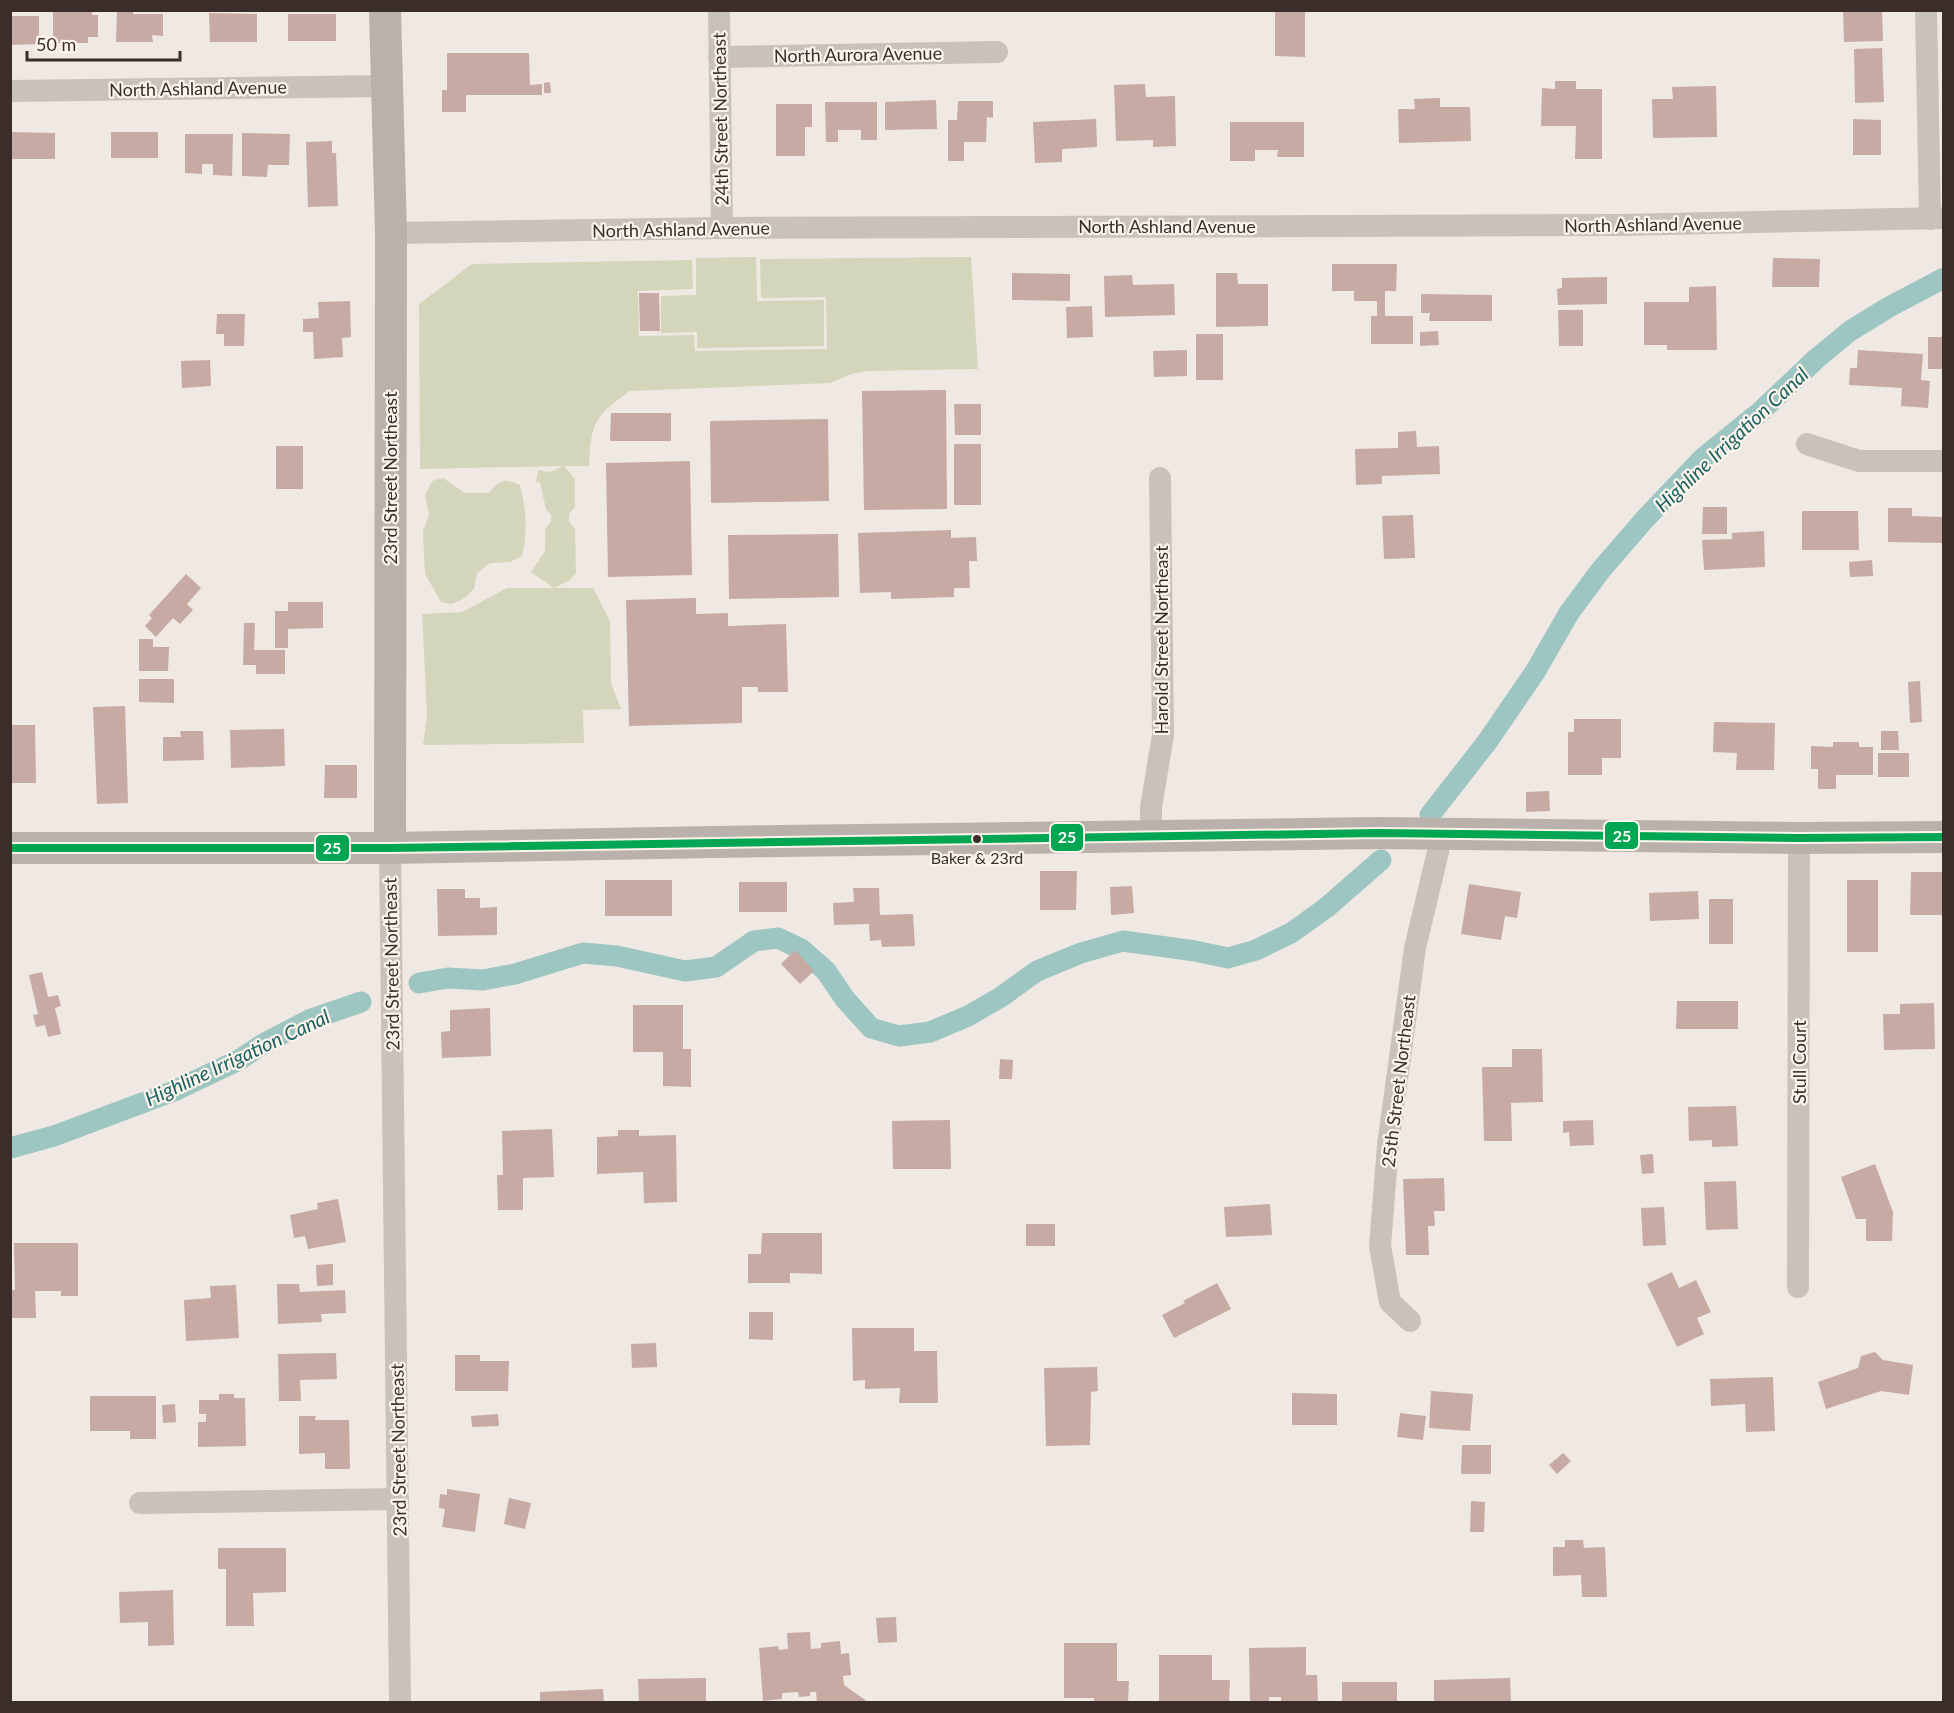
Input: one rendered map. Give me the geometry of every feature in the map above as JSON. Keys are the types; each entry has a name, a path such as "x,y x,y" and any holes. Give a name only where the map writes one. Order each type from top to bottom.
{"main road":[{"name":"23rd Street Northeast","path":"386,10 391,233 390,848"},
{"path":"10,848 390,848 681,842 1440,834 1799,838 1944,837"}],"street":[{"name":"24th Street Northeast","path":"719,10 722,228"},
{"path":"1926,10 1937,218"},
{"name":"North Aurora Avenue","path":"719,57 997,52"},
{"name":"North Ashland Avenue","path":"10,91 386,86"},
{"name":"North Ashland Avenue","path":"391,233 722,228 1620,225 1937,218"},
{"path":"1807,444 1859,461 1944,461"},
{"name":"Harold Street Northeast","path":"1151,837 1151,807 1163,735 1160,478"},
{"name":"25th Street Northeast","path":"1410,1321 1390,1302 1380,1245 1388,1145 1415,948 1438,852 1440,834"},
{"name":"Stull Court","path":"1798,1287 1799,838"},
{"name":"23rd Street Northeast","path":"390,848 400,1702"},
{"path":"140,1503 398,1499"}],"green space":[{"path":"756,257 757,301 824,300 824,346 697,348 697,332 661,333 661,296 696,295 696,258"},
{"path":"971,257 978,369 867,371 851,374 830,383 630,391 609,407 597,421 591,439 589,466 564,466 575,479 575,507 569,514 569,522 575,528 576,573 570,580 554,588 531,572 545,551 545,529 551,522 551,515 546,509 540,483 536,482 538,470 550,472 563,466 420,469 419,304 472,264 692,260 693,289 638,291 639,336 694,335 695,351 827,349 826,297 761,298 760,259"},
{"path":"443,478 465,493 489,493 506,481 520,485 525,511 526,529 522,556 510,562 490,563 477,573 474,589 463,599 452,604 441,602 425,574 423,531 429,515 425,495 432,481"},
{"path":"507,588 593,588 610,621 611,683 621,709 583,710 584,743 423,745 427,716 422,614 462,612"}],"building":[{"path":"53,10 92,10 92,15 98,15 98,37 88,37 88,43 53,43"},
{"path":"117,10 133,10 133,14 163,14 163,36 152,35 153,42 116,42"},
{"path":"1275,10 1305,10 1305,57 1275,56"},
{"path":"1843,10 1882,10 1883,41 1844,42"},
{"path":"209,13 257,14 257,42 210,42"},
{"path":"288,14 336,14 336,41 288,41"},
{"path":"10,16 39,16 39,44 10,45"},
{"path":"1882,48 1884,102 1855,103 1854,49"},
{"path":"447,53 529,53 530,85 542,84 542,95 466,95 466,112 442,112 442,90 447,90"},
{"path":"1555,81 1576,81 1576,89 1602,89 1602,159 1575,159 1576,126 1541,126 1542,88 1555,89"},
{"path":"550,82 551,93 544,93 544,83"},
{"path":"1145,84 1146,97 1175,96 1176,146 1153,147 1153,140 1116,141 1114,85"},
{"path":"1716,86 1717,137 1653,138 1652,99 1673,99 1672,87"},
{"path":"1440,98 1440,107 1470,107 1471,141 1399,143 1398,109 1415,109 1414,99"},
{"path":"936,100 937,129 885,130 885,102"},
{"path":"958,101 993,101 993,118 987,117 986,142 964,142 964,161 948,161 948,120 957,120"},
{"path":"825,102 877,102 877,140 861,140 861,130 838,130 838,142 826,142"},
{"path":"776,104 812,104 812,127 805,127 805,156 776,156"},
{"path":"1096,119 1097,147 1062,149 1062,162 1035,163 1033,122"},
{"path":"1853,119 1881,120 1881,155 1853,155"},
{"path":"1230,122 1304,122 1304,157 1277,157 1278,150 1255,150 1255,161 1230,161"},
{"path":"10,132 55,133 55,159 10,159"},
{"path":"111,132 158,132 158,158 111,158"},
{"path":"242,133 290,134 289,165 268,165 267,177 242,176"},
{"path":"185,134 233,134 232,176 213,175 213,164 202,164 202,174 185,173"},
{"path":"332,141 332,153 336,153 338,206 308,207 306,142"},
{"path":"1773,258 1820,259 1819,287 1772,287"},
{"path":"1332,264 1397,264 1396,291 1385,291 1385,316 1413,316 1413,344 1371,344 1371,316 1377,316 1377,301 1354,301 1354,291 1332,291"},
{"path":"1012,273 1070,274 1070,301 1012,300"},
{"path":"1216,273 1237,273 1238,284 1268,284 1268,326 1216,327"},
{"path":"1132,275 1133,285 1174,284 1175,315 1105,317 1104,276"},
{"path":"1607,277 1607,304 1558,305 1557,289 1562,288 1562,278"},
{"path":"1716,286 1717,350 1667,350 1667,345 1644,345 1644,302 1689,302 1689,287"},
{"path":"639,293 659,293 660,331 640,331"},
{"path":"1421,294 1492,295 1492,321 1429,321 1430,313 1421,313"},
{"path":"350,301 351,337 342,338 343,357 314,359 313,332 303,332 303,319 319,318 318,302"},
{"path":"1092,306 1093,337 1067,338 1066,307"},
{"path":"1558,310 1583,310 1583,346 1559,346"},
{"path":"217,314 245,314 244,346 224,346 224,334 216,334"},
{"path":"1438,331 1439,345 1420,346 1420,332"},
{"path":"1196,334 1223,334 1223,380 1196,380"},
{"path":"1928,337 1944,337 1944,369 1928,369"},
{"path":"1187,350 1187,376 1154,377 1153,351"},
{"path":"1858,350 1923,354 1921,380 1930,381 1928,408 1901,406 1902,388 1849,385 1850,368 1857,368"},
{"path":"210,360 211,386 182,388 181,361"},
{"path":"946,390 947,509 864,510 862,391"},
{"path":"954,404 981,404 981,435 955,435"},
{"path":"611,413 671,413 671,441 610,441"},
{"path":"828,419 829,501 711,503 710,421"},
{"path":"1416,431 1417,447 1439,446 1440,474 1382,476 1382,484 1356,485 1355,449 1398,448 1398,432"},
{"path":"954,444 981,444 981,505 954,505"},
{"path":"276,446 303,446 303,489 276,489"},
{"path":"690,461 692,575 608,577 606,463"},
{"path":"1703,507 1727,507 1727,534 1702,534"},
{"path":"1888,508 1912,508 1912,516 1944,517 1944,543 1888,542"},
{"path":"1802,511 1858,511 1859,550 1802,550"},
{"path":"1413,515 1415,558 1384,559 1382,516"},
{"path":"951,530 951,538 976,537 977,561 969,561 970,588 954,588 954,597 891,599 891,592 860,593 858,533"},
{"path":"1764,531 1765,567 1704,570 1702,540 1732,539 1732,533"},
{"path":"838,534 839,597 729,599 728,535"},
{"path":"1872,560 1873,576 1850,577 1849,562"},
{"path":"186,574 201,588 187,604 193,610 180,624 173,618 156,637 145,626 152,618 149,615"},
{"path":"696,598 696,614 728,613 728,626 786,624 788,692 758,692 758,687 742,687 742,723 629,726 626,600"},
{"path":"288,602 323,602 323,628 288,629 288,648 275,648 275,611 288,611"},
{"path":"244,623 255,623 254,650 285,650 285,674 256,674 256,665 243,665"},
{"path":"139,639 153,639 153,647 169,647 168,671 139,671"},
{"path":"139,679 174,679 174,703 139,702"},
{"path":"1920,681 1922,722 1910,723 1908,682"},
{"path":"125,706 128,803 97,804 93,707"},
{"path":"1574,719 1621,719 1621,758 1602,758 1602,775 1568,775 1568,732 1574,732"},
{"path":"1714,722 1775,723 1774,770 1736,770 1737,753 1713,752"},
{"path":"10,725 35,725 36,783 10,783"},
{"path":"284,729 285,766 231,768 230,730"},
{"path":"180,731 203,731 204,760 163,761 163,737 181,737"},
{"path":"1881,731 1898,731 1899,750 1881,750"},
{"path":"1833,742 1859,742 1859,747 1873,747 1873,775 1836,775 1836,789 1818,789 1818,769 1811,769 1811,746 1833,747"},
{"path":"1878,753 1909,753 1909,777 1878,777"},
{"path":"325,765 357,765 357,798 324,798"},
{"path":"1549,791 1550,811 1526,812 1526,792"},
{"path":"1040,871 1077,871 1076,910 1040,910"},
{"path":"1911,872 1943,872 1942,915 1910,915"},
{"path":"605,880 672,880 672,916 605,916"},
{"path":"1847,880 1878,880 1878,952 1847,952"},
{"path":"739,882 787,882 787,912 739,912"},
{"path":"1469,884 1521,892 1517,918 1505,916 1501,940 1461,934"},
{"path":"1132,886 1134,913 1111,915 1110,887"},
{"path":"853,888 879,888 880,915 913,914 915,946 882,947 881,940 870,941 869,924 834,925 833,903 854,902"},
{"path":"437,889 465,889 465,898 480,898 480,908 497,907 497,935 438,936"},
{"path":"1698,891 1699,919 1650,921 1649,893"},
{"path":"1709,899 1733,899 1733,944 1709,944"},
{"path":"795,950 814,971 800,984 781,964"},
{"path":"42,972 48,997 58,995 61,1006 55,1008 61,1034 48,1037 45,1025 36,1027 33,1015 38,1014 29,975"},
{"path":"1677,1001 1738,1001 1738,1029 1676,1029"},
{"path":"1934,1003 1935,1049 1884,1050 1883,1014 1900,1014 1900,1004"},
{"path":"633,1005 683,1005 683,1049 691,1049 691,1087 663,1086 663,1052 633,1052"},
{"path":"490,1008 491,1056 442,1058 441,1032 450,1031 450,1010"},
{"path":"1512,1049 1542,1049 1543,1102 1511,1103 1512,1141 1484,1141 1482,1067 1512,1067"},
{"path":"1000,1059 1013,1060 1012,1079 999,1079"},
{"path":"1736,1106 1738,1146 1712,1147 1712,1140 1689,1141 1688,1107"},
{"path":"950,1120 951,1169 893,1169 892,1121"},
{"path":"1593,1120 1594,1145 1570,1146 1569,1132 1563,1133 1563,1121"},
{"path":"552,1129 554,1177 523,1178 523,1210 498,1210 497,1175 503,1175 502,1131"},
{"path":"618,1130 639,1130 639,1136 676,1135 677,1202 644,1203 643,1172 597,1174 597,1137 618,1136"},
{"path":"1653,1154 1654,1173 1642,1174 1640,1155"},
{"path":"1875,1164 1893,1212 1892,1241 1866,1241 1866,1219 1856,1219 1841,1177"},
{"path":"1444,1178 1445,1211 1434,1211 1435,1226 1428,1226 1429,1255 1406,1255 1403,1179"},
{"path":"1736,1181 1738,1229 1706,1230 1704,1182"},
{"path":"338,1199 346,1242 308,1249 305,1236 294,1238 290,1215 318,1209 317,1203"},
{"path":"1270,1204 1272,1235 1226,1237 1224,1207"},
{"path":"1664,1207 1666,1245 1643,1246 1641,1208"},
{"path":"1026,1224 1055,1224 1055,1246 1026,1246"},
{"path":"762,1233 822,1233 822,1274 790,1273 790,1283 748,1283 748,1254 761,1254"},
{"path":"14,1243 78,1243 78,1296 61,1296 61,1291 35,1291 36,1318 10,1318 10,1290 15,1290"},
{"path":"333,1264 333,1285 317,1286 316,1265"},
{"path":"1672,1272 1679,1288 1696,1280 1711,1312 1697,1318 1704,1334 1677,1347 1647,1284"},
{"path":"1217,1283 1231,1309 1174,1338 1162,1315"},
{"path":"277,1284 299,1284 300,1292 345,1290 346,1313 321,1314 322,1322 278,1324"},
{"path":"236,1285 239,1338 186,1341 184,1300 211,1298 210,1286"},
{"path":"749,1312 773,1312 773,1340 749,1339"},
{"path":"852,1328 914,1328 914,1351 937,1351 938,1403 899,1403 900,1388 865,1389 865,1380 853,1381"},
{"path":"656,1343 657,1367 632,1368 631,1344"},
{"path":"1875,1352 1883,1360 1913,1365 1909,1395 1881,1391 1826,1409 1818,1382 1858,1368 1861,1356"},
{"path":"336,1353 337,1379 300,1380 301,1401 279,1401 278,1354"},
{"path":"455,1355 480,1355 480,1361 509,1361 508,1391 455,1391"},
{"path":"1097,1367 1098,1391 1091,1392 1090,1445 1046,1446 1044,1368"},
{"path":"1773,1377 1775,1431 1746,1432 1745,1404 1711,1406 1710,1379"},
{"path":"1431,1391 1473,1394 1470,1431 1429,1428"},
{"path":"1292,1393 1337,1394 1337,1425 1292,1425"},
{"path":"219,1394 234,1394 234,1398 245,1398 246,1446 198,1447 198,1422 206,1422 206,1414 199,1414 199,1400 219,1400"},
{"path":"90,1396 156,1396 156,1439 130,1439 130,1431 90,1431"},
{"path":"175,1404 176,1422 163,1423 162,1405"},
{"path":"1400,1413 1426,1416 1423,1440 1397,1437"},
{"path":"498,1414 499,1426 472,1427 471,1416"},
{"path":"299,1416 316,1416 315,1420 349,1420 350,1469 325,1469 325,1453 299,1454"},
{"path":"1462,1445 1491,1445 1491,1474 1461,1474"},
{"path":"1563,1453 1571,1461 1557,1474 1549,1465"},
{"path":"447,1489 480,1494 475,1532 442,1527 445,1509 439,1508 440,1494 447,1495"},
{"path":"509,1498 531,1503 525,1529 504,1524"},
{"path":"1471,1501 1485,1502 1484,1532 1470,1532"},
{"path":"1565,1540 1583,1540 1584,1548 1605,1547 1607,1597 1582,1597 1581,1575 1553,1576 1553,1547 1565,1547"},
{"path":"218,1548 286,1548 286,1592 253,1593 254,1626 226,1626 226,1569 218,1569"},
{"path":"173,1590 174,1645 148,1646 148,1622 120,1623 119,1592"},
{"path":"896,1617 897,1642 878,1643 876,1618"},
{"path":"810,1632 811,1649 821,1648 821,1643 840,1641 841,1654 849,1653 851,1675 843,1676 844,1685 868,1702 817,1702 816,1692 810,1692 810,1696 799,1697 798,1692 782,1693 782,1699 763,1701 759,1648 778,1646 779,1650 788,1649 787,1633"},
{"path":"1064,1643 1117,1643 1117,1681 1129,1681 1128,1702 1094,1702 1094,1698 1064,1698"},
{"path":"1306,1647 1306,1675 1317,1675 1318,1702 1281,1702 1281,1697 1269,1697 1269,1702 1250,1702 1249,1648"},
{"path":"1159,1655 1212,1655 1212,1680 1230,1680 1229,1702 1159,1702"},
{"path":"706,1678 706,1702 639,1702 638,1679"},
{"path":"1510,1678 1511,1702 1434,1702 1434,1680"},
{"path":"1342,1682 1397,1682 1397,1702 1342,1702"},
{"path":"603,1689 604,1702 540,1702 540,1692"}],"waterway":[{"name":"Highline Irrigation Canal","path":"1430,815 1487,742 1535,672 1569,613 1600,571 1702,459 1760,412 1816,359 1850,331 1944,278"},
{"name":"Highline Irrigation Canal","path":"419,983 448,978 483,980 515,974 583,953 617,956 685,971 716,967 754,941 778,938 801,949 826,971 845,999 871,1028 899,1036 930,1032 968,1016 1001,997 1037,971 1081,953 1123,941 1228,958 1256,950 1291,933 1326,908 1381,860"},
{"name":"Highline Irrigation Canal","path":"10,1148 54,1136 174,1091 239,1060 263,1044 309,1020 361,1002"}],"transit line":[{"name":"25","path":"10,848 390,848 1378,833 1799,838 1944,837"}],"place":[{"name":"Baker & 23rd","path":"977,839"}]}
